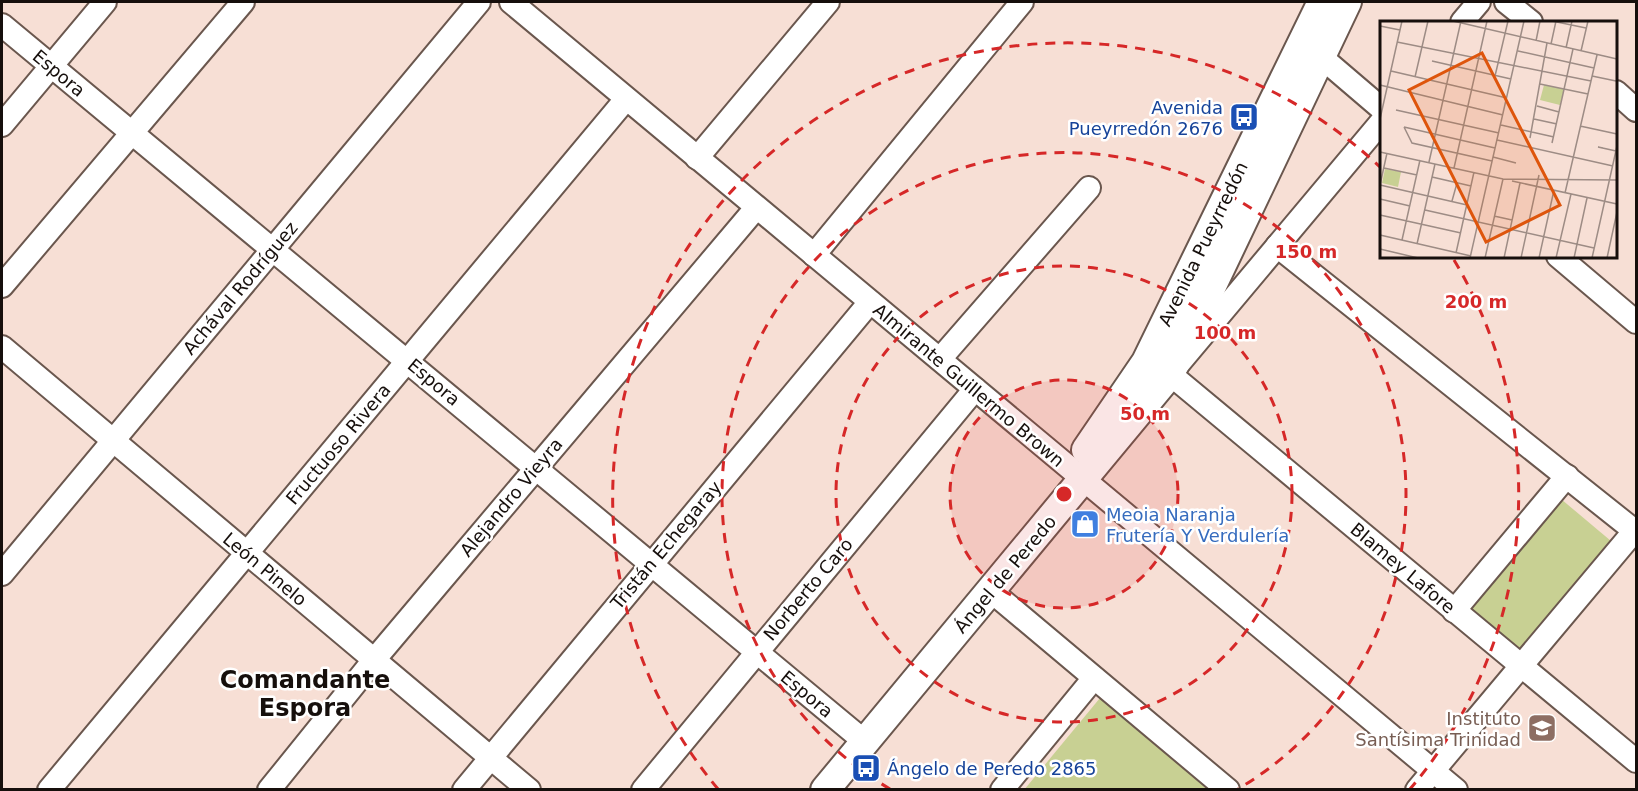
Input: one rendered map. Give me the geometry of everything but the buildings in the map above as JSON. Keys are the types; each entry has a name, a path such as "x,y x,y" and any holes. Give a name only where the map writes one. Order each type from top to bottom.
{"main road":[{"name":"Avenida Pueyrredón","path":"1170,374 1310,51 1322,2"},
{"name":"Avenida Pueyrredón","path":"1084,480 1081,464 1085,452 1146,362 1310,51 1347,2"},
{"name":"Ángel de Peredo","path":"825,789 1170,374"}],"street":[{"path":"2,125 105,2"},
{"path":"2,286 243,2"},
{"name":"Achával Rodríguez","path":"2,574 479,2"},
{"name":"Almirante Guillermo Brown","path":"511,2 1456,789"},
{"path":"697,158 828,2"},
{"path":"814,255 1022,2"},
{"path":"1463,21 1479,2"},
{"path":"1506,2 1530,21"},
{"name":"Espora","path":"2,25 864,741"},
{"path":"1310,51 1380,107"},
{"path":"1617,93 1636,110"},
{"name":"Fructuoso Rivera","path":"49,789 626,99"},
{"name":"Ángel de Peredo","path":"1170,374 1380,124"},
{"path":"940,360 1089,188"},
{"name":"Alejandro Vieyra","path":"269,789 374,660 756,208"},
{"path":"1276,246 1636,531 1417,789"},
{"path":"1560,258 1636,322"},
{"name":"Tristán Echegaray","path":"464,789 870,302"},
{"name":"León Pinelo","path":"2,347 246,554 529,789"},
{"name":"Blamey Lafore","path":"1170,374 1636,761"},
{"name":"Norberto Caro","path":"643,789 975,389"},
{"path":"1454,611 1566,476"},
{"path":"991,591 1228,789"},
{"path":"1004,789 1094,678"}],"green space":[{"path":"1561,499 1611,541 1519,650 1469,609"},
{"path":"1100,698 1210,789 1024,790"}],"place":[{"name":"Avenida Pueyrredón 2676","path":"1244,117"},
{"name":"Meoia Naranja Frutería Y Verdulería","path":"1085,524"},
{"name":"Instituto Santísima Trinidad","path":"1542,728"},
{"name":"Ángelo de Peredo 2865","path":"866,768"}],"district":[{"name":"Comandante Espora","path":"305,694"}]}
